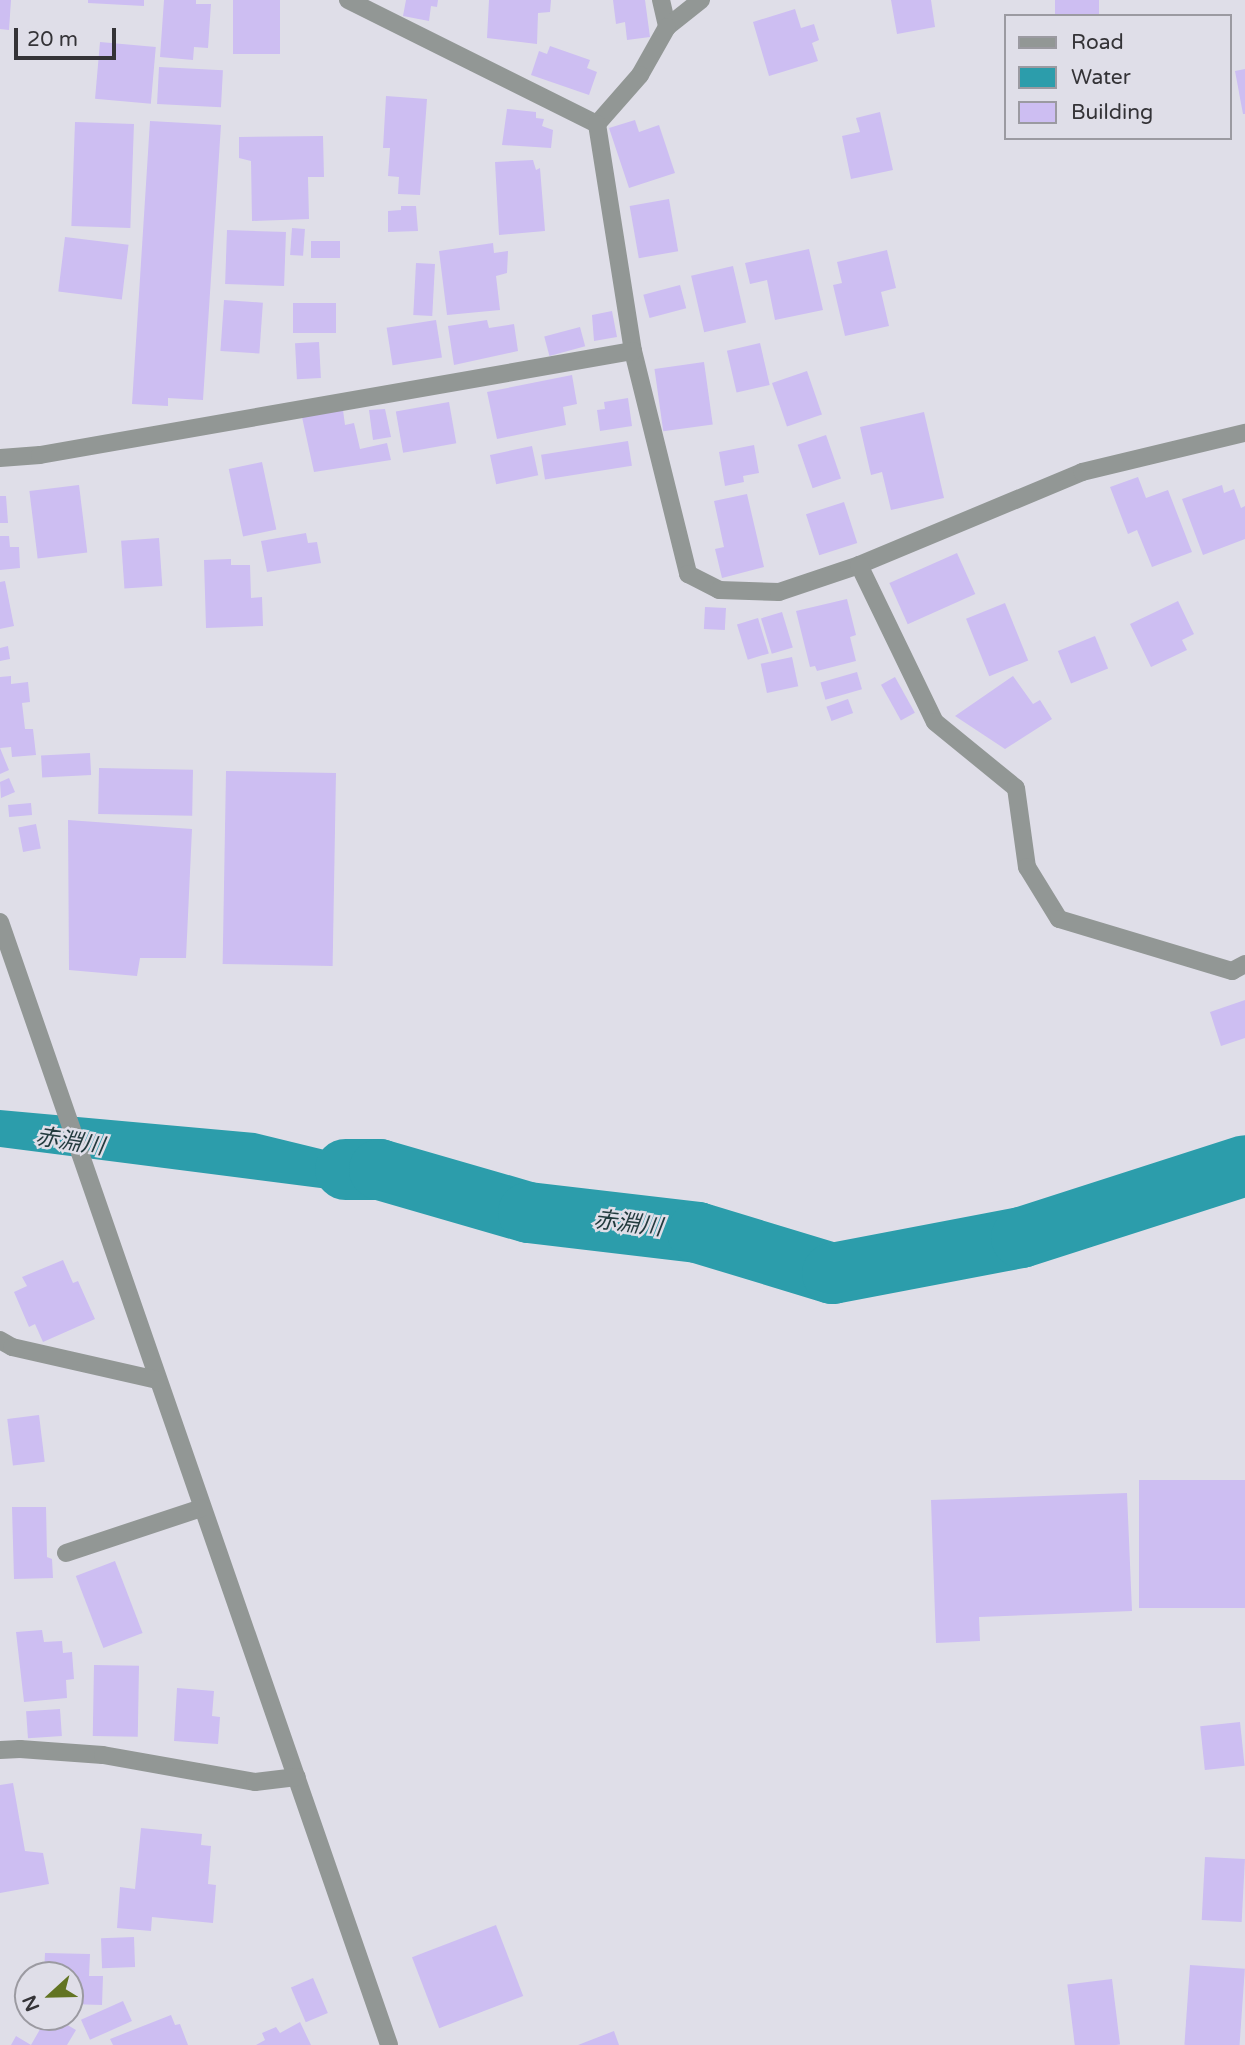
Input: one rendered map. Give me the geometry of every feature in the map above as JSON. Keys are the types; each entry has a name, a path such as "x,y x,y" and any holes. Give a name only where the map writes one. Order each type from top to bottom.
{"street":[{"path":"348,0 597,124"},
{"path":"661,0 667,27"},
{"path":"597,124 640,75 667,27 701,0"},
{"path":"597,124 633,351 688,574 719,590 779,592 859,565 1082,472 1245,433"},
{"path":"0,458 40,455 633,351"},
{"path":"859,565 935,722 1016,788 1027,867 1059,919 1233,971 1245,964"},
{"path":"0,922 389,2045"},
{"path":"0,1340 12,1347 157,1380"},
{"path":"66,1553 201,1508"},
{"path":"0,1750 103,1755 255,1782 297,1777"}],"water":[{"path":"0,1110 255,1133 452,1181 336,1190 0,1147"}],"building":[{"path":"0,0 11,0 9,30 0,29"},
{"path":"88,0 144,0 144,6 88,3"},
{"path":"164,0 196,0 196,4 211,4 208,48 194,47 193,60 160,57"},
{"path":"233,0 280,0 280,54 233,54"},
{"path":"406,0 438,0 437,7 431,6 429,21 403,16"},
{"path":"489,0 551,0 550,12 538,13 537,44 487,38"},
{"path":"613,0 645,0 650,37 627,40 625,22 616,24"},
{"path":"891,0 931,0 935,27 897,34"},
{"path":"1055,0 1099,0 1099,14 1055,14"},
{"path":"795,9 801,28 814,24 819,40 812,43 818,61 769,76 753,22"},
{"path":"100,42 156,47 151,104 95,99"},
{"path":"550,46 590,60 587,68 597,72 589,95 531,75 539,51 547,54"},
{"path":"159,67 223,70 221,107 157,104"},
{"path":"1245,69 1245,114 1243,114 1235,71"},
{"path":"386,96 427,99 420,195 398,194 399,177 388,176 390,148 383,148"},
{"path":"507,109 536,112 536,118 544,119 542,126 553,130 551,148 502,145"},
{"path":"880,112 893,170 851,179 842,136 860,132 856,118"},
{"path":"635,120 639,132 659,125 675,173 629,188 609,128"},
{"path":"150,121 221,125 203,400 168,398 168,406 132,404"},
{"path":"75,122 134,124 130,228 71,226"},
{"path":"323,136 324,177 308,177 309,219 252,221 251,161 239,158 239,137"},
{"path":"533,160 536,170 540,168 545,231 499,235 495,162"},
{"path":"669,199 678,251 639,258 630,206"},
{"path":"401,206 416,206 418,231 388,232 388,211 401,210"},
{"path":"292,228 305,229 303,256 290,255"},
{"path":"227,230 286,232 284,286 225,284"},
{"path":"65,237 129,245 122,299 58,292"},
{"path":"311,241 340,241 340,258 311,258"},
{"path":"493,243 494,253 508,251 507,273 496,276 500,310 447,315 439,251"},
{"path":"809,249 823,310 775,320 767,280 750,284 745,263"},
{"path":"887,250 896,288 881,292 889,326 845,336 833,285 842,283 837,262"},
{"path":"416,263 435,264 432,316 413,315"},
{"path":"733,266 746,323 704,332 691,276"},
{"path":"680,285 686,308 650,318 643,295"},
{"path":"224,300 263,303 259,354 220,351"},
{"path":"293,303 336,303 336,333 293,333"},
{"path":"612,311 617,337 594,341 592,315"},
{"path":"436,320 442,358 393,365 387,328"},
{"path":"487,320 489,328 514,324 518,351 454,365 448,326"},
{"path":"580,327 585,346 549,356 544,337"},
{"path":"319,342 321,378 297,379 295,343"},
{"path":"760,343 770,385 737,393 727,351"},
{"path":"704,362 713,424 663,431 654,369"},
{"path":"807,371 822,414 787,427 772,383"},
{"path":"572,375 577,404 563,407 566,425 497,439 487,392"},
{"path":"628,398 632,426 600,431 597,410 605,409 604,402"},
{"path":"449,402 456,443 403,453 396,411"},
{"path":"385,409 391,437 373,440 369,410"},
{"path":"343,410 345,425 354,423 360,449 387,443 391,460 314,472 302,417"},
{"path":"924,412 944,498 891,510 882,472 871,475 860,427"},
{"path":"826,435 841,478 813,488 798,445"},
{"path":"628,441 632,466 545,479 541,455"},
{"path":"754,445 759,473 743,476 744,482 725,486 719,452"},
{"path":"532,446 538,475 496,484 490,455"},
{"path":"262,462 276,529 243,537 229,469"},
{"path":"1138,477 1146,498 1168,490 1192,552 1152,567 1137,530 1128,534 1110,487"},
{"path":"79,485 87,552 38,559 29,491"},
{"path":"1222,485 1224,493 1234,489 1241,508 1245,506 1245,539 1203,555 1182,499"},
{"path":"747,494 764,567 722,578 715,549 724,547 714,501"},
{"path":"0,496 6,496 8,523 0,523"},
{"path":"844,502 857,543 819,555 806,514"},
{"path":"306,533 308,543 317,542 321,563 267,572 261,541"},
{"path":"0,536 9,536 10,547 19,547 20,568 0,570"},
{"path":"159,538 162,586 124,589 121,541"},
{"path":"957,553 975,594 908,624 889,583"},
{"path":"231,559 231,565 250,565 251,598 262,597 263,626 206,628 204,560"},
{"path":"5,581 14,626 0,629 0,582"},
{"path":"847,599 856,635 850,637 856,661 817,671 815,666 810,667 796,611"},
{"path":"1178,601 1194,634 1182,640 1187,650 1151,667 1130,624"},
{"path":"1005,603 1028,660 989,676 966,619"},
{"path":"705,607 726,608 725,630 704,629"},
{"path":"782,612 793,647 772,654 761,618"},
{"path":"758,618 769,653 748,660 737,624"},
{"path":"1095,636 1108,668 1071,683 1058,651"},
{"path":"8,646 10,659 0,661 0,648"},
{"path":"792,657 798,686 767,693 761,664"},
{"path":"857,672 862,689 825,700 820,682"},
{"path":"11,676 11,684 28,682 30,702 22,703 25,729 33,729 36,755 12,757 11,747 0,748 0,677"},
{"path":"1013,676 1033,704 1040,700 1052,719 1005,749 955,716"},
{"path":"895,677 915,713 901,721 881,685"},
{"path":"848,699 853,713 832,721 826,707"},
{"path":"0,748 9,770 0,774"},
{"path":"90,753 91,775 42,778 41,756"},
{"path":"99,768 193,770 192,816 98,814"},
{"path":"226,771 336,773 333,966 223,964"},
{"path":"9,778 15,792 1,798 0,782"},
{"path":"31,803 32,815 9,817 8,805"},
{"path":"68,820 192,829 186,958 140,958 137,976 69,970"},
{"path":"36,824 41,849 23,852 18,827"},
{"path":"1245,1000 1245,1038 1221,1046 1210,1012"},
{"path":"63,1260 73,1283 78,1281 95,1319 43,1342 35,1324 29,1327 14,1292 27,1286 22,1277"},
{"path":"39,1415 45,1462 13,1466 7,1419"},
{"path":"1139,1480 1245,1480 1245,1608 1139,1608"},
{"path":"1127,1493 1132,1611 979,1617 980,1641 936,1643 931,1500"},
{"path":"12,1507 46,1507 47,1557 52,1559 53,1578 14,1579"},
{"path":"115,1561 143,1633 103,1648 76,1576"},
{"path":"42,1630 44,1642 62,1641 63,1653 72,1652 74,1679 66,1680 67,1698 24,1702 16,1632"},
{"path":"94,1665 139,1666 138,1737 93,1736"},
{"path":"177,1688 214,1691 212,1716 220,1717 218,1744 174,1741"},
{"path":"60,1709 62,1736 28,1738 26,1711"},
{"path":"1240,1722 1245,1766 1205,1770 1200,1726"},
{"path":"13,1783 25,1851 43,1853 49,1884 0,1893 0,1785"},
{"path":"141,1828 202,1834 201,1845 211,1846 208,1884 216,1885 213,1923 152,1917 151,1931 117,1928 120,1887 135,1889"},
{"path":"1205,1857 1245,1859 1242,1922 1202,1920"},
{"path":"496,1925 523,1996 439,2028 412,1957"},
{"path":"134,1937 135,1967 102,1968 101,1938"},
{"path":"45,1953 90,1954 89,1976 103,1976 102,2005 84,2004 84,1961 45,1961"},
{"path":"1190,1965 1245,1969 1240,2045 1184,2045"},
{"path":"313,1978 328,2013 306,2022 291,1987"},
{"path":"1112,1979 1120,2045 1075,2045 1067,1984"},
{"path":"123,2001 132,2021 90,2040 84,2026 84,2018"},
{"path":"171,2015 175,2025 180,2024 188,2045 113,2045 110,2039"},
{"path":"300,2022 311,2045 256,2045 265,2040 262,2033 276,2027 280,2033"},
{"path":"39,2031 75,2031 67,2045 31,2045"},
{"path":"614,2031 619,2045 578,2045"},
{"path":"16,2036 31,2045 11,2045"}],"waterway":[{"name":"赤淵川","path":"345,1169 379,1169 528,1212 697,1232 832,1273 1021,1237 1245,1165"}]}
